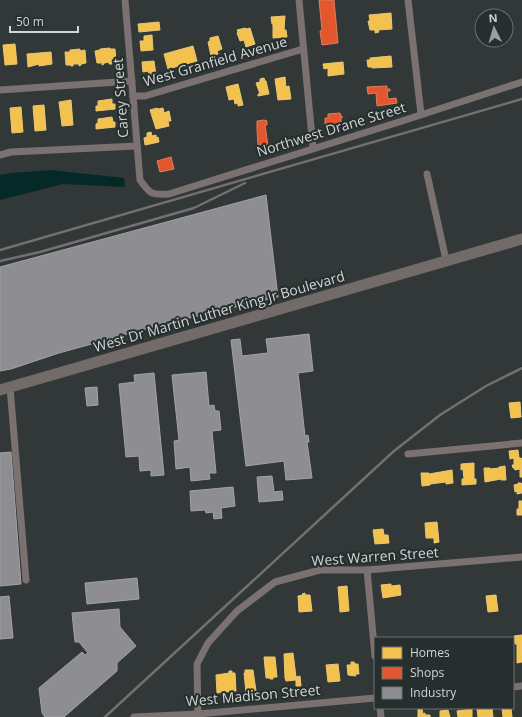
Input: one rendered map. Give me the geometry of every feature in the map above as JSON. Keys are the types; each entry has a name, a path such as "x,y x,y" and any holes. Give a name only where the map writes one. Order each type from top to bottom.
{"street":[{"name":"Carey Street","path":"124,0 140,180 148,191"},
{"path":"298,0 313,148"},
{"path":"408,0 421,114"},
{"name":"West Granfield Avenue","path":"133,96 145,96 303,49"},
{"name":"West Granfield Avenue","path":"0,90 132,81"},
{"name":"Northwest Drane Street","path":"148,191 155,195 169,194 522,82"},
{"path":"0,156 12,152 137,146"},
{"path":"427,174 446,260"},
{"name":"West Dr Martin Luther King Jr Boulevard","path":"5,388 522,239"},
{"path":"5,388 26,580"},
{"path":"408,454 522,443"},
{"name":"West Warren Street","path":"198,715 197,664 208,643 237,611 275,582 320,570 367,570 522,557"},
{"path":"367,570 374,645"},
{"name":"West Madison Street","path":"134,717 198,715 374,698"}],"water":[{"path":"51,170 124,178 125,187 63,184 0,200 0,175"}],"building: Homes":[{"path":"391,13 392,29 378,30 379,32 375,33 375,30 370,30 368,21 370,21 369,15"},
{"path":"285,16 284,30 286,30 287,37 273,38 273,24 271,17"},
{"path":"159,22 160,30 139,32 138,24"},
{"path":"250,28 255,44 246,47 244,40 240,41 237,33 237,30"},
{"path":"152,35 153,50 141,51 140,41 144,41 144,36"},
{"path":"218,36 222,49 217,51 218,54 211,56 208,42 210,41 210,38"},
{"path":"15,44 17,64 5,65 3,45"},
{"path":"193,46 197,61 168,69 164,54"},
{"path":"110,48 115,49 116,62 111,62 112,64 109,64 109,62 104,63 102,65 102,63 97,63 95,51"},
{"path":"80,49 80,51 85,50 86,63 79,66 79,64 73,64 73,66 66,65 65,52"},
{"path":"51,52 52,64 39,66 39,64 28,67 27,54"},
{"path":"391,56 392,67 368,67 367,60 370,60 370,58"},
{"path":"154,61 156,75 148,76 149,71 143,72 142,62"},
{"path":"343,62 344,74 328,76 328,68 324,69 323,64"},
{"path":"285,77 286,87 289,86 291,99 278,100 275,79"},
{"path":"264,78 269,94 258,96 258,94 260,94 256,83 260,82 260,79"},
{"path":"238,84 243,105 238,106 238,103 235,104 234,99 229,100 226,87"},
{"path":"112,99 112,104 115,104 115,109 96,111 98,101"},
{"path":"71,100 73,125 62,126 59,102"},
{"path":"44,105 46,130 35,131 33,106"},
{"path":"21,107 23,132 12,133 10,108"},
{"path":"163,108 164,113 169,111 171,121 168,121 169,126 156,129 150,110"},
{"path":"112,117 113,122 115,122 115,127 96,129 98,119"},
{"path":"151,132 152,136 156,135 156,138 158,137 159,142 145,145 144,138 147,137 147,133"},
{"path":"520,402 521,417 511,418 509,403"},
{"path":"518,450 519,458 522,459 522,477 520,477 520,469 515,470 513,468 512,465 514,465 514,458 510,459 509,451"},
{"path":"474,463 474,479 476,479 476,484 462,485 462,479 464,479 461,464"},
{"path":"505,466 506,480 501,479 485,482 484,468 490,469"},
{"path":"452,470 453,483 446,484 446,482 422,486 421,473 429,474"},
{"path":"518,483 522,484 522,493 517,494 517,491 515,492 514,485"},
{"path":"519,501 522,501 522,515 517,515"},
{"path":"437,522 439,542 434,543 434,538 426,538 425,523"},
{"path":"383,529 384,535 388,535 389,543 375,544 373,530"},
{"path":"391,584 391,586 400,585 401,595 383,598 381,585"},
{"path":"347,586 349,611 340,612 338,587"},
{"path":"305,593 305,595 310,595 312,611 299,612 298,596"},
{"path":"496,595 498,611 488,612 486,596"},
{"path":"522,635 522,662 517,663 517,644 515,644 514,636"},
{"path":"293,653 296,677 300,676 301,686 296,686 296,680 286,681 285,678 284,654"},
{"path":"264,657 275,657 277,677 273,677 273,679 266,678"},
{"path":"351,662 358,664 359,674 355,674 356,676 348,675 347,665 351,665"},
{"path":"338,664 340,681 328,682 326,665"},
{"path":"245,670 253,670 256,691 246,692"},
{"path":"229,671 235,673 236,691 217,693 216,675 229,673"},
{"path":"418,709 422,709 423,714 425,713 425,715 430,715 430,717 418,717"},
{"path":"472,709 472,717 458,717 457,711"},
{"path":"477,709 492,709 493,717 478,717"},
{"path":"502,709 511,709 512,717 503,717"},
{"path":"448,710 450,717 440,717 440,711"}],"building: Shops":[{"path":"319,0 334,0 338,43 322,45"},
{"path":"387,86 387,89 390,89 390,91 387,91 388,99 396,98 397,103 377,106 376,93 368,94 367,87"},
{"path":"340,113 342,116 341,124 325,125 325,118 328,118 328,114"},
{"path":"257,121 267,121 267,125 265,125 268,146 265,146 265,144 258,145"},
{"path":"171,157 174,169 160,172 157,161"}],"building: Industry":[{"path":"266,195 278,297 164,324 0,371 0,267"},
{"path":"309,334 313,371 298,373 305,436 308,435 309,442 307,442 312,478 286,480 284,461 246,466 231,340 240,339 242,356 268,353 266,339"},
{"path":"206,372 209,406 214,405 215,411 219,411 221,430 212,431 216,473 209,473 210,479 191,481 190,467 176,469 174,441 179,440 172,375"},
{"path":"154,373 164,475 151,476 151,470 140,471 139,456 126,457 119,384 135,382 134,375"},
{"path":"97,387 98,405 87,406 85,388"},
{"path":"11,452 21,584 0,586 0,453"},
{"path":"272,476 274,492 282,491 283,500 259,502 257,477"},
{"path":"233,487 235,506 221,508 222,518 214,519 213,512 206,513 205,510 191,511 190,491"},
{"path":"137,578 139,599 87,604 85,583"},
{"path":"9,596 13,638 0,639 0,597"},
{"path":"119,609 120,627 136,646 117,663 117,671 64,717 45,717 42,713 39,688 82,652 85,655 88,653 79,642 75,642 72,613"}],"railway":[{"path":"0,250 522,99"},
{"path":"0,261 40,252 194,208 245,183"},
{"path":"105,717 394,451 440,415 486,386 522,368"}]}
